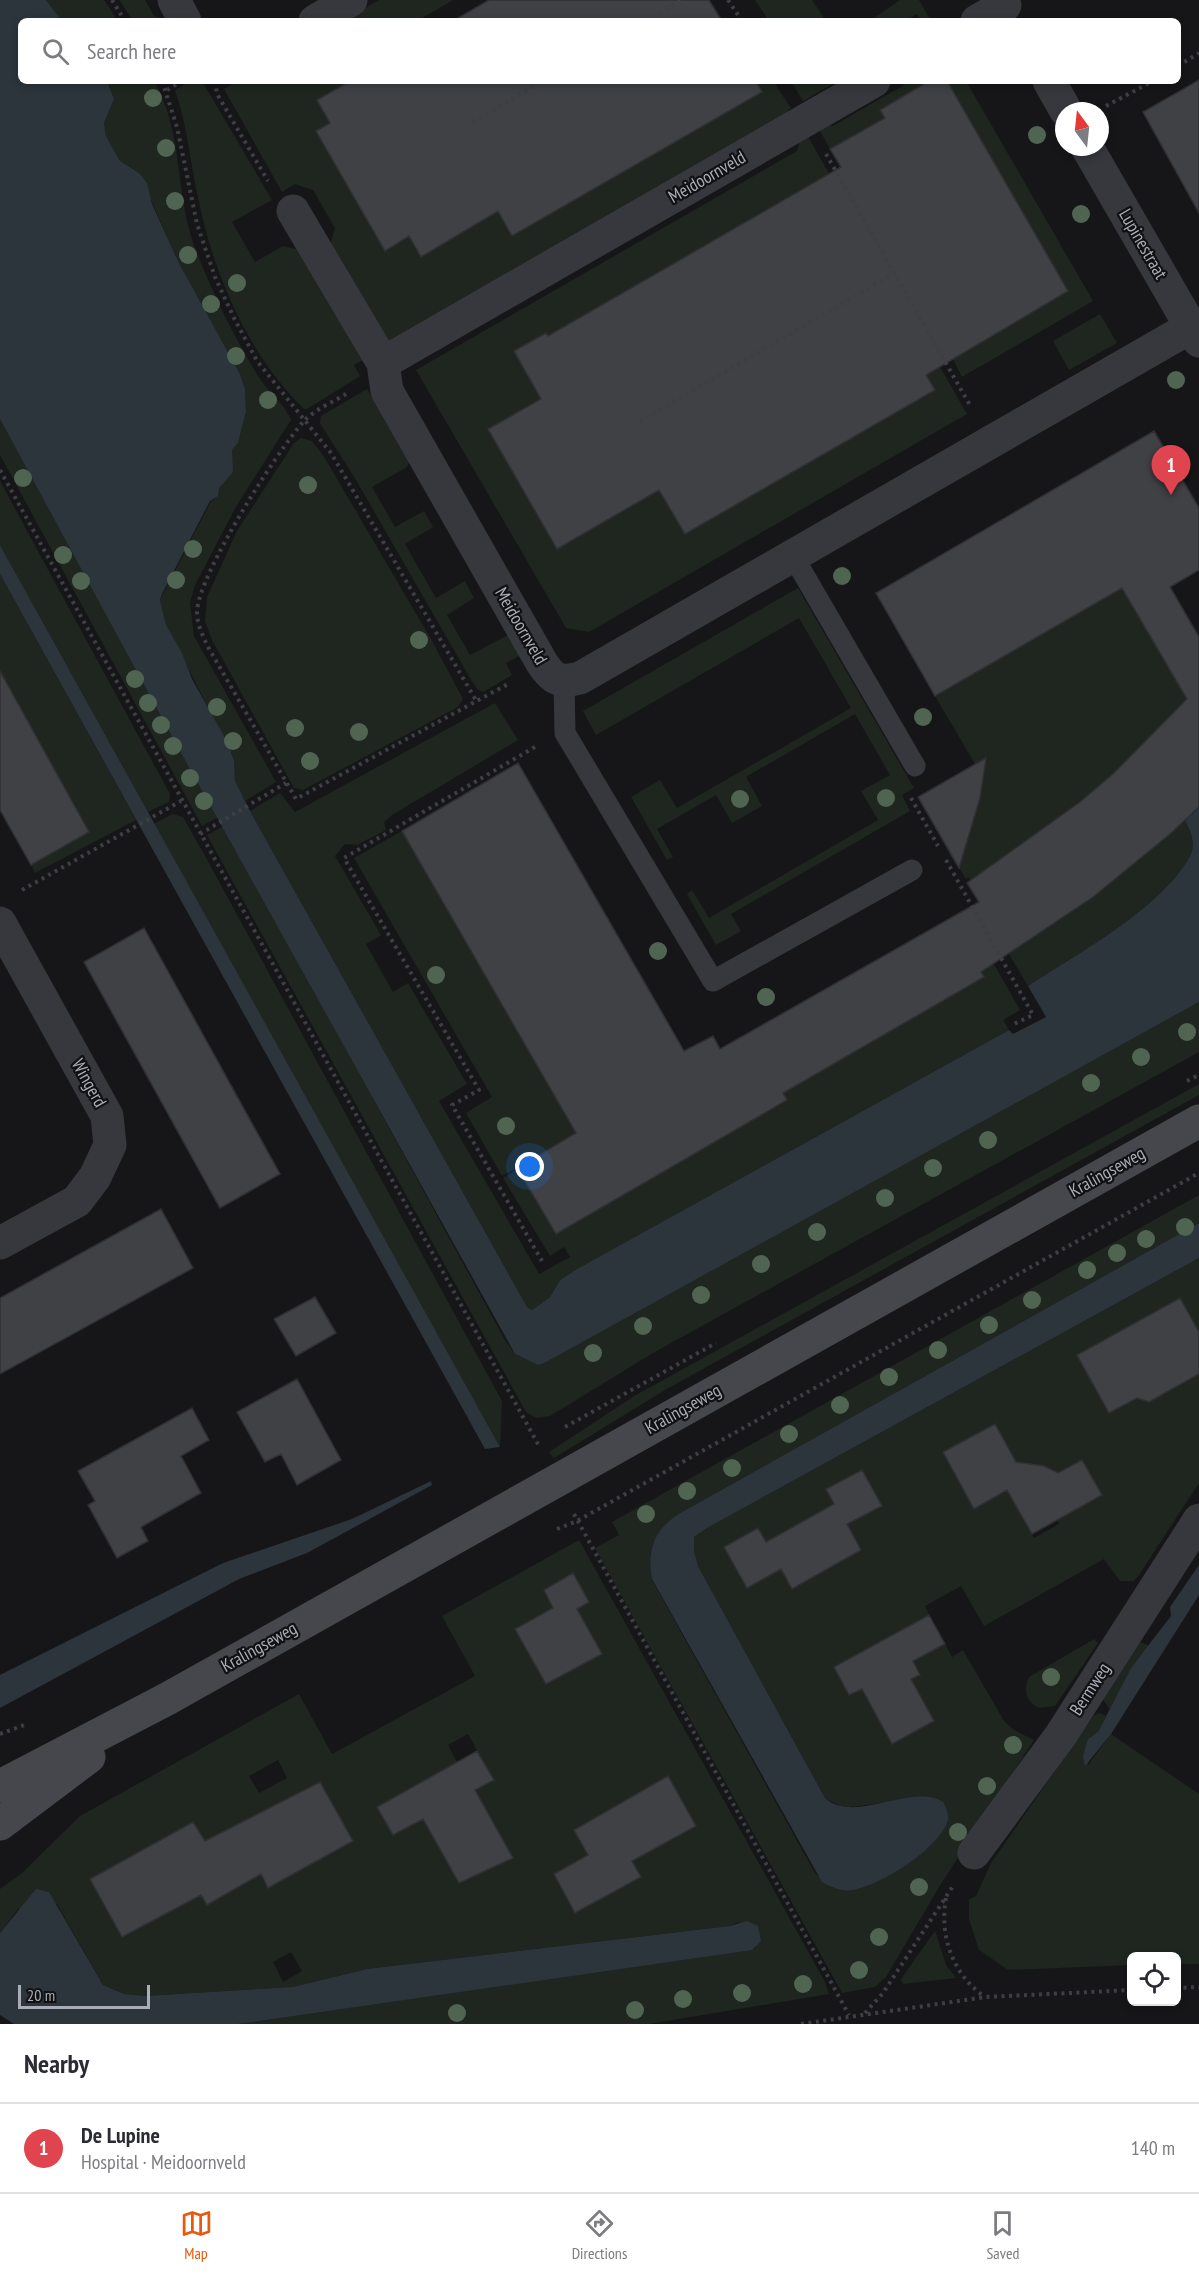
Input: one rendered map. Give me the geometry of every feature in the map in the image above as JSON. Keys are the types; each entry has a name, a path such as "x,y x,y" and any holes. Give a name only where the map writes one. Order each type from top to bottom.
{"street":[{"path":"174,0 183,18"},
{"path":"320,18 351,0"},
{"path":"985,18 1007,9"},
{"name":"Meidoornveld","path":"384,367 869,84"},
{"path":"1051,84 1061,102"},
{"name":"Lupinestraat","path":"1092,156 1195,334"},
{"name":"Meidoornveld","path":"293,211 384,367 387,391 553,673"},
{"path":"553,673 580,678 992,442 1195,334"},
{"name":"Wingerd","path":"0,923 107,1116 110,1145 95,1177 77,1201 0,1243"},
{"name":"Kralingseweg","path":"0,1786 167,1699 1199,1121"},
{"name":"Bermweg","path":"974,1853 1061,1735 1199,1520"},
{"name":"Kralingseweg","path":"0,1824 167,1699"}],"lane":[{"path":"793,556 915,766"},
{"path":"553,673 566,733 713,981 912,870"}],"path":[{"path":"112,0 123,18"},
{"path":"651,18 682,0"},
{"path":"728,0 740,18"},
{"path":"1181,64 1199,53"},
{"path":"164,84 177,127 196,224 215,277 257,361 331,453 477,702"},
{"path":"167,90 177,84"},
{"path":"215,84 217,94 277,196 293,211"},
{"path":"473,122 538,84"},
{"path":"1109,104 1147,84"},
{"path":"808,119 992,442"},
{"path":"640,421 895,273"},
{"path":"384,367 305,419 280,452 232,528 200,595 197,613 199,627 208,647 296,799 477,702 553,673"},
{"path":"0,470 557,1479 577,1521 849,2015"},
{"path":"542,1262 452,1105 478,1090 344,858 549,738 566,733"},
{"path":"915,766 927,786 909,795 1033,1015 1014,1024"},
{"path":"200,834 286,783"},
{"path":"20,891 181,801"},
{"path":"550,1532 577,1521 1199,1173"},
{"path":"864,2014 883,1993 946,1897 942,1918 951,1954 971,1987 986,1997"},
{"path":"1181,1988 1199,1987"},
{"path":"801,2024 849,2015 986,1997 1127,1990"}],"shaded area":[{"path":"0,0 46,0 60,18 18,18 18,84 108,84 114,99 104,123 106,136 120,161 139,173 147,183 152,204 179,263 240,374 245,389 246,412 238,443 232,450 233,472 219,488 218,496 210,501 162,594 160,600 166,625 182,653 192,679 228,743 234,761 235,781 250,811 527,1307 532,1310 550,1297 560,1280 577,1269 1009,1030 1013,1034 1046,1017 1028,986 1117,929 1160,894 1190,856 1193,847 1192,838 1185,821 1199,807 1199,1002 546,1362 538,1365 515,1354 174,740 0,419"},
{"path":"46,0 104,0 116,18 60,18"},
{"path":"119,0 145,0 154,16 161,18 131,18"},
{"path":"379,0 453,0 422,18 348,18"},
{"path":"755,0 812,0 824,18 767,18"},
{"path":"900,0 919,0 929,18 919,18 917,14 910,18 874,18"},
{"path":"108,84 155,84 170,120 188,225 194,245 223,312 249,360 262,382 291,420 237,505 195,585 190,603 194,636 276,782 245,801 235,781 232,754 166,625 160,600 214,499 232,450 238,443 246,412 245,389 240,374 179,263 139,173 120,161 106,136 104,123 114,99"},
{"path":"185,84 204,84 272,200 232,222 255,262 283,246 301,250 365,359 354,365 360,376 307,409 304,409 284,388 266,365 236,313 224,286 199,202 183,118 175,90"},
{"path":"233,84 349,84 330,123 316,131 385,250 409,236 422,257 454,237 424,84 432,84 483,185 513,236 762,92 758,84 775,84 791,108 779,120 385,347 329,250 335,228 313,190 295,184 282,192 224,89"},
{"path":"793,84 833,84 803,101"},
{"path":"906,84 924,84 880,110 1006,327 1068,291 949,84 968,84 1093,301 962,377 844,142 830,149 818,127 824,124 833,126"},
{"path":"807,135 967,414 589,632 566,628 416,370 797,151 800,139","holes":["814,182 844,233 594,377 565,326","546,333 573,381 532,383 514,351","934,390 685,534 655,484","534,403 603,522 557,549 489,429"]},
{"path":"1100,314 1117,343 1069,370 1053,341"},
{"path":"367,389 409,462 407,467 372,487 395,527 424,511 433,527 405,544 436,598 465,581 474,598 447,615 470,655 508,635 523,654 506,663 512,675 483,692 478,690 470,678 356,480 320,423 321,416"},
{"path":"0,419 218,817 202,826 0,455"},
{"path":"301,438 312,441 323,455 431,639 463,699 458,707 303,790 294,788 212,640 205,621 207,597 237,531 294,443"},
{"path":"0,481 170,794 169,802 148,812 0,545"},
{"path":"0,545 500,1447 485,1449 0,574"},
{"path":"0,574 136,820 35,873 31,865 89,832 0,671"},
{"path":"1132,582 1165,624 1149,633 1167,666 1199,683 1199,686 1137,751 1081,802 1008,855 970,880 969,877 966,879 946,845 978,763 975,764 935,696"},
{"path":"798,588 914,788 902,795 910,811 731,914 741,931 716,945 687,894 692,890 709,918 878,820 861,791 890,775 855,714 746,777 762,806 732,823 716,795 657,829 673,857 667,860 631,797 660,780 677,808 851,708 799,618 596,735 583,711"},
{"path":"495,703 518,740 392,815 384,822 386,830 357,845 345,844 335,856 381,935 366,944 393,992 408,983 467,1084 439,1101 539,1274 570,1257 564,1247 550,1256 503,1178 518,1169 556,1234 787,1100 783,1093 984,977 974,959 987,952 1020,1010 1003,1020 1009,1030 577,1269 560,1280 550,1297 532,1310 527,1307 250,811 280,793 295,812"},
{"path":"172,814 183,817 204,854 502,1401 500,1447 154,824"},
{"path":"1185,821 1192,838 1192,851 1177,875 1160,894 1093,945 1028,986 1009,954 1093,897"},
{"path":"224,826 506,1342 515,1354 538,1365 1199,1002 1199,1052 653,1353 550,1416 536,1418 526,1412 207,835"},
{"path":"402,831 577,1133 502,1176 466,1113 492,1097 354,858"},
{"path":"1199,1084 1199,1095 665,1390 554,1458 549,1452 636,1395"},
{"path":"1199,1195 1199,1223 682,1512 659,1534 652,1548 650,1567 652,1580 815,1873 831,1886 842,1890 872,1884 917,1855 930,1843 948,1819 929,1797 843,1808 825,1798 698,1566 694,1551 694,1537 1199,1258 1199,1332 1180,1298 1077,1355 1109,1413 1141,1395 1199,1374 1199,1483 1134,1581 1120,1581 1104,1559 984,1626 961,1586 925,1606 929,1615 864,1651 911,1679 920,1674 914,1661 945,1644 952,1657 963,1650 1004,1721 1014,1730 1034,1740 941,1884 886,1977 875,1987 842,1993 595,1548 619,1535 612,1522","holes":["995,1424 1019,1468 1038,1465 1047,1468 1055,1475 1082,1460 1102,1495 1057,1520 1059,1524 1034,1538 1007,1490 974,1509","861,1470 882,1506 847,1524 861,1550 793,1589 781,1569 747,1588 724,1547 758,1528 766,1542 834,1504 826,1489"]},
{"path":"1199,1223 1199,1258 694,1537 694,1551 698,1566 825,1798 837,1805 851,1807 930,1797 943,1802 947,1811 948,1820 934,1842 908,1864 893,1873 865,1887 853,1890 840,1890 822,1882 652,1579 650,1558 659,1532 682,1512"},
{"path":"431,1481 432,1485 307,1553 239,1579 0,1708 0,1675 223,1563 352,1519"},
{"path":"579,1540 825,1982 829,1994 649,2024 238,2024 756,1948 739,1922 730,1926 367,1969 293,1987 145,1996 124,1994 103,1985 57,1904 18,1909 0,1933 0,1889 22,1873 80,1816 299,1694 332,1754 475,1676 442,1616","holes":["573,1574 589,1602 577,1609 602,1654 547,1684 515,1629 553,1608 544,1590","468,1734 494,1780 475,1790 497,1866 488,1867 459,1883 407,1790 457,1762 448,1745","278,1760 287,1778 259,1793 249,1776","668,1777 696,1826 632,1861 641,1877 576,1913 554,1875 588,1855 574,1830","320,1782 352,1841 268,1810","193,1822 205,1841 225,1831 252,1880 207,1905 200,1893 121,1936 90,1879","291,1952 302,1971 283,1982 273,1962"]},
{"path":"1199,1565 1199,1595 1111,1734 1085,1766 1083,1756 1088,1739 1098,1732 1131,1668 1171,1616 1170,1607"},
{"path":"1094,1639 1098,1643 1055,1706 1038,1708 1034,1705 1026,1691 1029,1677"},
{"path":"1140,1642 1150,1646 1131,1668 1110,1710 1103,1699"},
{"path":"1100,1713 1106,1716 1097,1734 1090,1737 1088,1765 1111,1734 1199,1794 1199,1964 1181,1964 1181,1952 1127,1952 1127,1965 1008,1970 979,1950 969,1919 969,1899 976,1896 991,1863 1094,1715"},
{"path":"36,1889 49,1892 103,1985 124,1994 145,1996 293,1987 367,1969 730,1926 747,1921 758,1926 761,1941 752,1950 238,2024 14,2024 0,2015 0,1933"},
{"path":"935,1931 946,1965 956,1978 903,1984 901,1979"}],"building":[{"path":"489,0 709,0 720,18 458,18"},
{"path":"1199,80 1199,213 1143,112"},
{"path":"345,84 758,84 762,92 512,236 498,211 421,257 409,236 385,251 316,131 330,123 317,100"},
{"path":"924,84 949,84 1068,291 926,375 935,390 685,534 659,490 557,549 488,429 541,399 514,351 546,333 548,336 841,167 830,149 885,118 880,110"},
{"path":"1154,431 1199,508 1199,570 1170,587 1199,637 1199,807 1170,834 1093,897 981,972 984,977 783,1093 787,1100 556,1234 517,1168 576,1133 402,831 518,763 684,1051 713,1036 720,1049 979,902 967,883 1080,802 1114,773 1187,699 1122,588 935,696 876,593"},
{"path":"0,671 89,832 31,865 0,810"},
{"path":"986,758 980,798 959,868 918,797"},
{"path":"144,928 280,1174 220,1208 84,962"},
{"path":"161,1209 193,1268 0,1374 0,1298"},
{"path":"315,1297 336,1333 296,1356 274,1319"},
{"path":"1180,1298 1199,1332 1199,1374 1149,1402 1137,1398 1109,1413 1077,1355"},
{"path":"297,1379 341,1460 297,1485 281,1454 265,1462 237,1412"},
{"path":"192,1408 209,1440 181,1456 201,1493 141,1527 148,1541 117,1558 88,1505 95,1501 78,1471"},
{"path":"995,1424 1016,1462 1044,1466 1058,1473 1082,1460 1102,1495 1032,1534 1007,1490 974,1509 943,1452"},
{"path":"862,1470 882,1506 847,1524 861,1550 792,1589 781,1569 747,1588 724,1547 758,1528 766,1542 834,1504 826,1489"},
{"path":"573,1573 589,1602 577,1609 602,1654 546,1684 515,1629 553,1608 544,1590"},
{"path":"929,1615 945,1644 913,1661 920,1675 911,1679 934,1721 892,1744 862,1689 849,1695 834,1667"},
{"path":"477,1751 494,1780 475,1790 513,1858 459,1883 423,1819 393,1835 377,1807"},
{"path":"668,1776 696,1826 632,1861 641,1877 575,1913 554,1874 588,1855 574,1830"},
{"path":"320,1782 353,1841 268,1888 261,1874 207,1905 201,1895 122,1937 90,1879 193,1822 205,1841"}],"place":[{"name":"De Lupine","path":"1171,495"}]}
